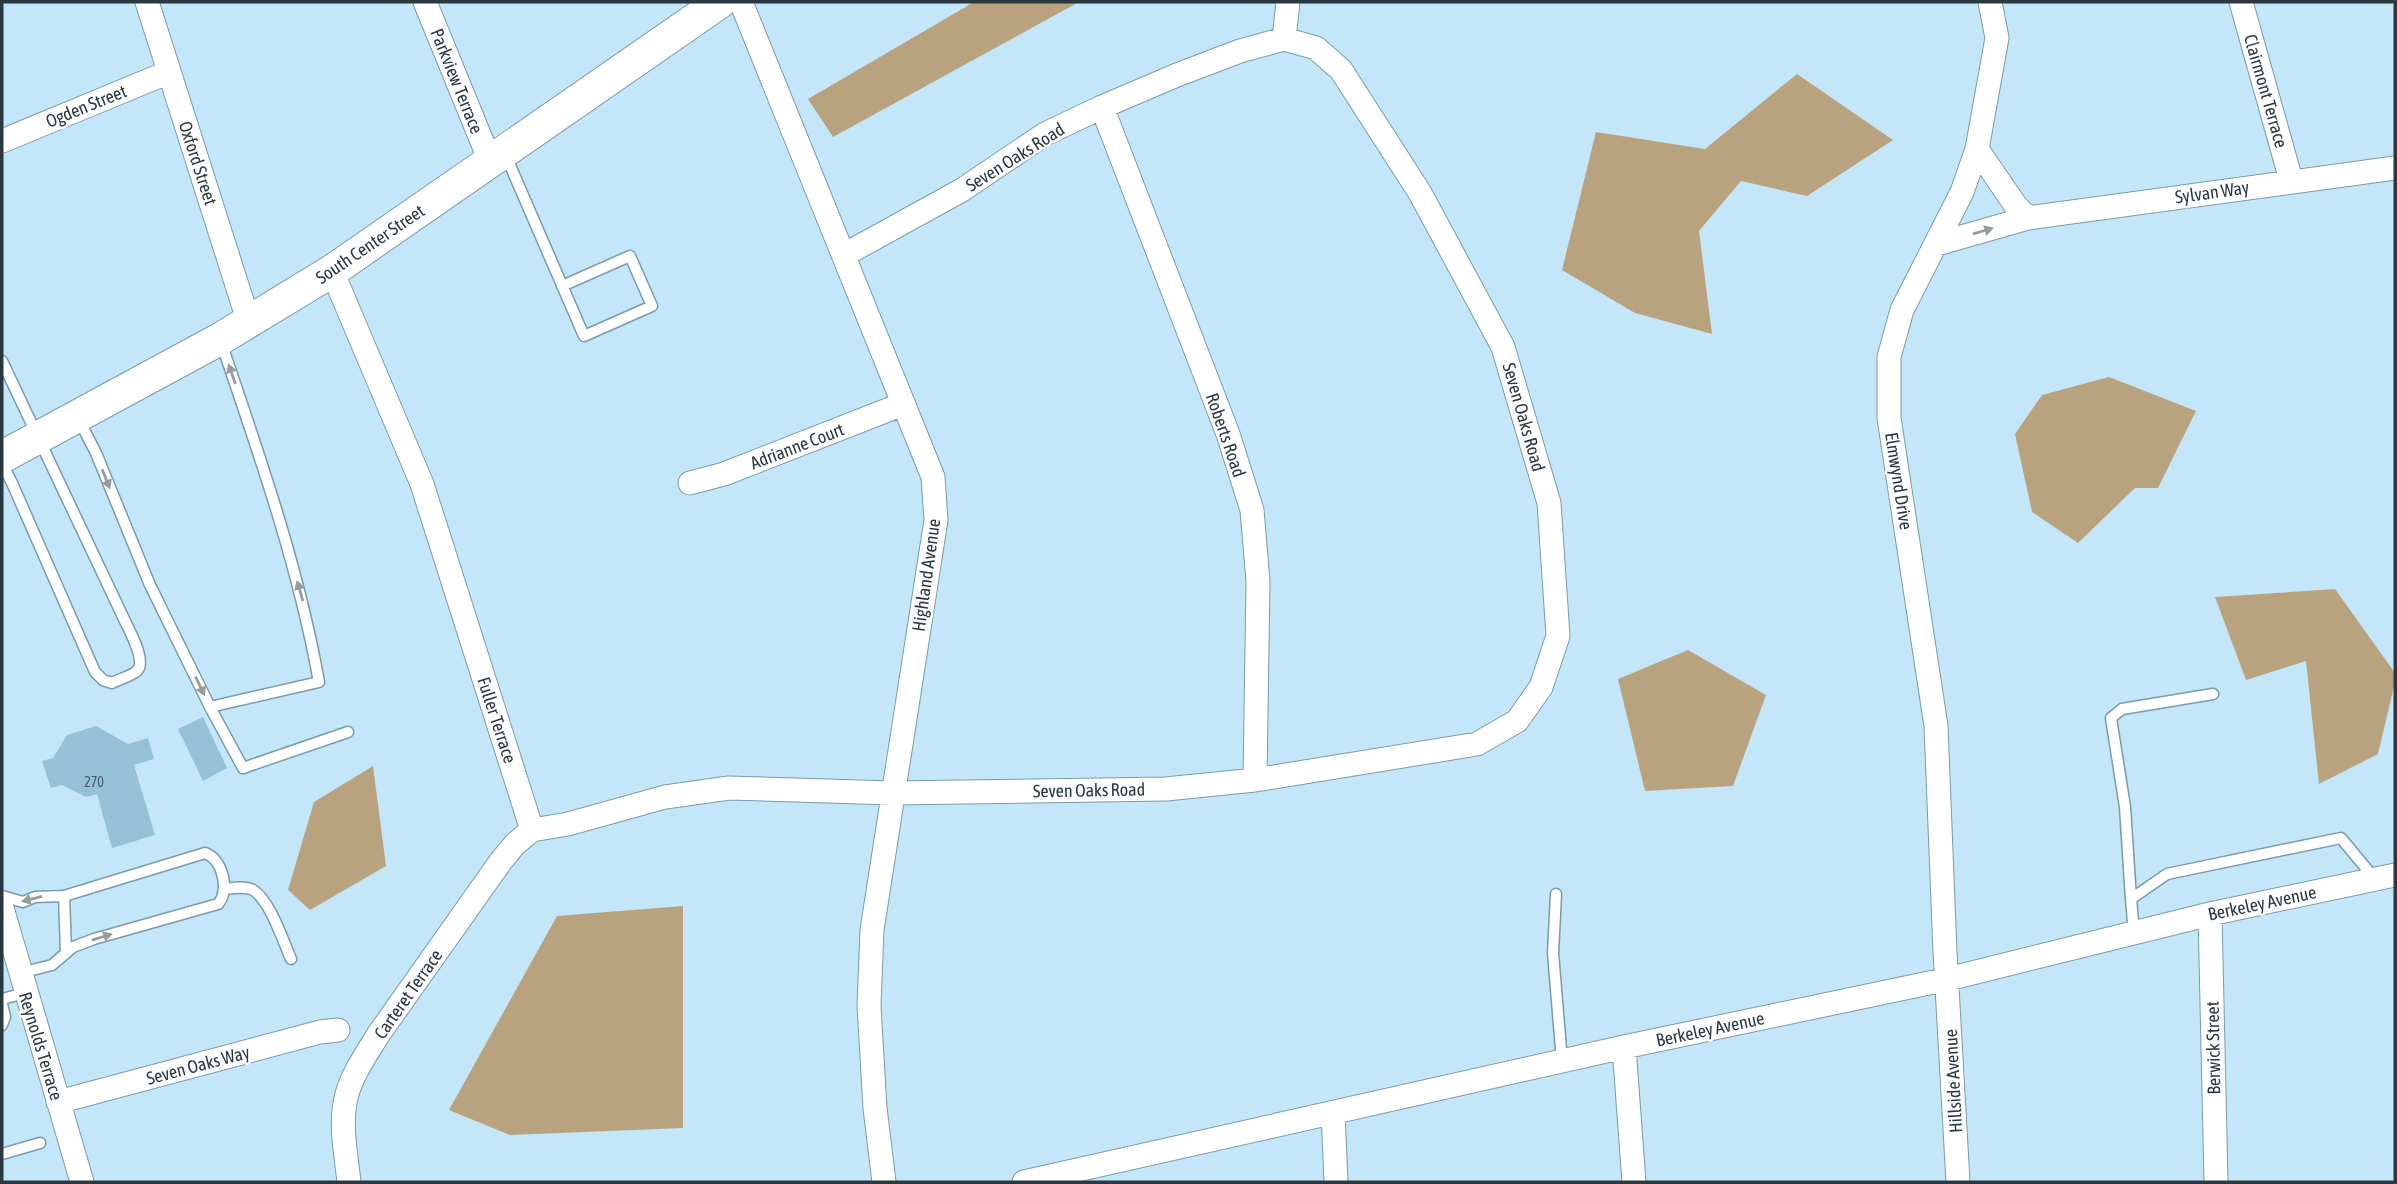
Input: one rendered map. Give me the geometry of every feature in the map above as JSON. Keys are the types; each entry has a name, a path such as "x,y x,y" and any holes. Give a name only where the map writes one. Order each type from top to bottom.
{"main road":[{"name":"South Center Street","path":"2,457 220,340 332,271 720,2"}],"street":[{"name":"Oxford Street","path":"147,2 249,323"},
{"name":"Parkview Terrace","path":"425,2 497,156"},
{"name":"Highland Avenue","path":"741,2 933,477 936,520 872,930 869,1006 874,1108 884,1182"},
{"path":"1284,39 1287,2"},
{"name":"Elmwynd Drive","path":"1948,979 1936,726 1889,418 1889,357 1902,310 1962,192 1977,149 1997,38 1990,2"},
{"name":"Clairmont Terrace","path":"2241,2 2291,180"},
{"name":"Seven Oaks Road","path":"844,255 962,190 1045,134 1102,107 1227,56 1284,39 1316,48 1341,70 1420,193 1503,347 1549,503 1558,636 1541,687 1517,721 1477,744 1255,780 1166,789 892,793"},
{"name":"Ogden Street","path":"2,141 169,72"},
{"name":"Roberts Road","path":"1102,107 1228,434 1252,510 1258,581 1255,780"},
{"path":"1977,149 2016,206 2028,218"},
{"name":"Sylvan Way","path":"1937,244 2028,218 2291,180 2395,168"},
{"name":"Fuller Terrace","path":"332,271 422,484 532,830"},
{"name":"Adrianne Court","path":"690,483 724,474 903,404"},
{"path":"532,830 568,824 665,797 729,788 892,793"},
{"name":"Carteret Terrace","path":"349,1182 343,1129 347,1094 361,1063 501,861 515,844 532,830"},
{"name":"Berkeley Avenue","path":"1024,1182 1624,1047 1948,979 2210,914 2385,877"},
{"name":"Reynolds Terrace","path":"2,908 82,1182"},
{"name":"Berwick Street","path":"2210,914 2216,1182"},
{"name":"Hillside Avenue","path":"1948,979 1958,1182"},
{"name":"Seven Oaks Way","path":"58,1102 320,1032 338,1030"},
{"path":"1624,1047 1634,1182"},
{"path":"1332,1113 1336,1182"}],"lane":[{"path":"497,156 562,286 583,336 652,306 630,256 562,286"},
{"path":"211,707 319,682 308,619 268,481 220,340"},
{"path":"2,361 141,657 140,667 136,672 112,683 103,680 95,672 2,463"},
{"path":"77,417 96,453 150,585 243,768 348,732"},
{"path":"2134,933 2125,807 2111,718 2122,709 2213,694"},
{"path":"2131,899 2167,874 2341,838 2385,877"},
{"path":"2,896 23,902 35,897 64,896 205,853 209,853 218,863 225,889 224,898 218,904 94,939 66,952 52,965 2,999"},
{"path":"225,889 245,887 260,897 291,959"},
{"path":"1556,894 1553,953 1562,1061"},
{"path":"64,896 66,952"},
{"path":"2,1004 5,1017 2,1025"},
{"path":"2,1154 40,1143"}],"shaded area":[{"path":"974,2 1079,2 833,137 808,99"},
{"path":"1797,74 1893,140 1807,196 1741,181 1699,231 1712,334 1635,313 1562,270 1596,132 1705,149"},
{"path":"2109,377 2196,411 2158,488 2135,488 2078,543 2032,512 2015,434 2042,395"},
{"path":"2335,589 2395,673 2395,682 2378,754 2319,784 2306,661 2246,680 2215,597"},
{"path":"1688,650 1766,695 1733,786 1645,791 1618,679"},
{"path":"373,766 386,866 310,910 288,890 314,802"},
{"path":"683,906 683,1128 510,1135 449,1110 557,916"}],"building":[{"path":"203,717 227,768 203,781 178,729"},
{"path":"96,726 128,744 148,738 154,759 134,765 155,835 112,848 97,794 86,797 62,785 51,788 42,761 53,758 67,735"}]}
